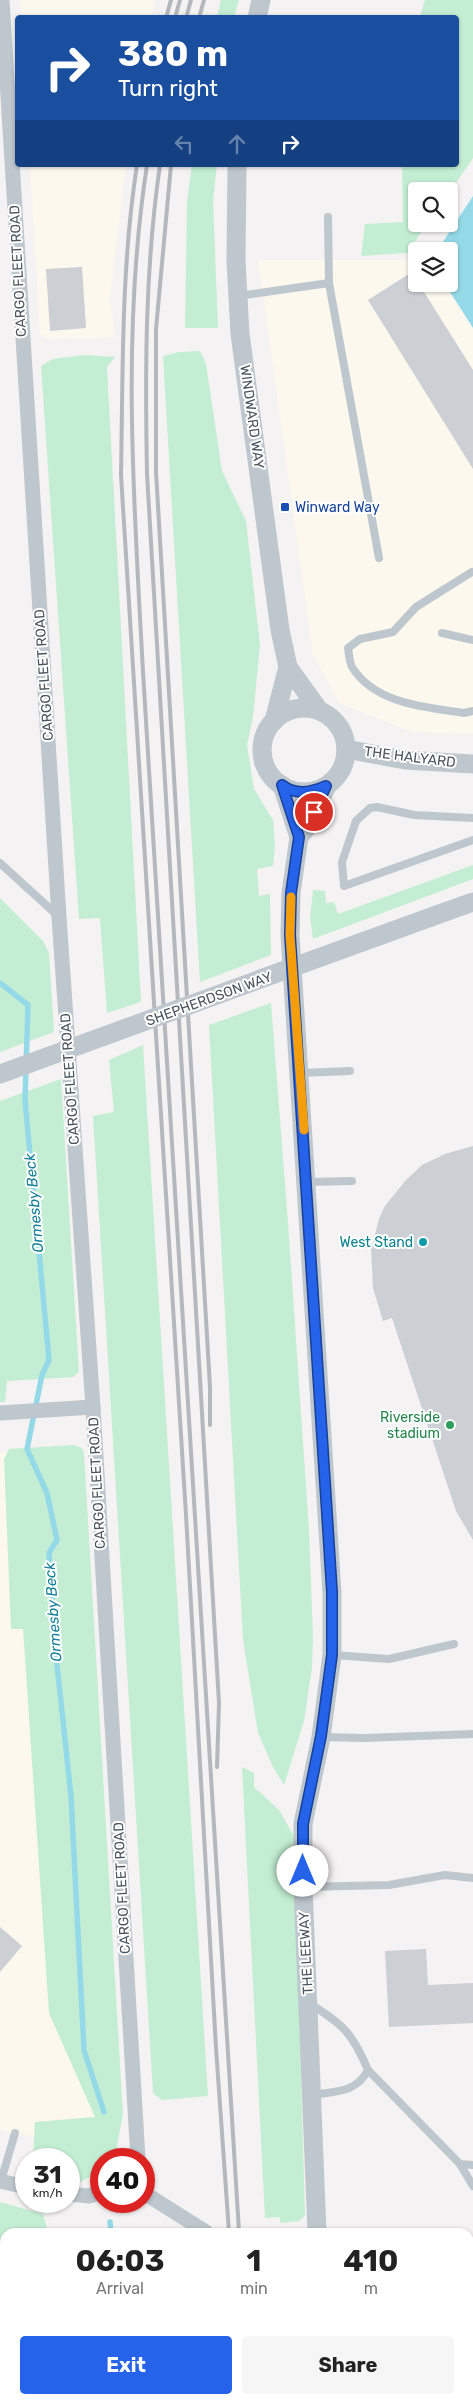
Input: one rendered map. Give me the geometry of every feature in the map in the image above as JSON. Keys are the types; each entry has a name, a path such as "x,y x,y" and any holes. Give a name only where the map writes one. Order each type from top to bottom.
{"street":[{"name":"CARGO FLEET ROAD","path":"2,0 59,917 93,1407 137,2148"},
{"path":"258,15 261,0"},
{"name":"WINDWARD WAY","path":"237,167 240,334 280,630 288,667 319,710"},
{"name":"WINDWARD WAY","path":"274,721 288,667"},
{"path":"307,707 319,710 330,716 339,725 344,736 346,749 341,770 326,786 313,791 298,792 282,785 273,778 265,766 262,752 264,737 274,721 281,714 295,708 307,707"},
{"name":"THE HALYARD","path":"346,749 405,760 473,764"},
{"name":"THE LEEWAY","path":"282,785 299,837 291,893 290,935 301,1073 332,1592 332,1655 321,1736 303,1824 303,1887 317,2228"},
{"name":"THE LEEWAY","path":"299,837 305,830 326,786"},
{"name":"SHEPHERDSON WAY","path":"0,1074 473,902"},
{"path":"2,1413 93,1407"},
{"path":"0,2181 15,2184"},
{"path":"155,2200 200,2228"}],"lane":[{"path":"328,217 329,283 378,558"},
{"path":"238,296 329,283"},
{"path":"472,572 416,607 393,632 360,640 348,648 351,665 366,684 406,704 464,712 473,711"},
{"path":"442,633 473,640"},
{"path":"473,818 422,816 377,807 370,808 356,821 342,862 344,886 473,840"},
{"path":"0,863 59,917"},
{"path":"301,1073 350,1071"},
{"path":"307,1182 352,1181"},
{"path":"332,1655 389,1659 454,1644"},
{"path":"321,1736 364,1738 473,1734"},
{"path":"303,1887 389,1885 445,1875 473,1878"},
{"path":"308,2002 335,2020 357,2044 368,2070 460,2164 473,2186"},
{"path":"312,2095 348,2089 362,2083 368,2070"},
{"path":"0,2181 15,2133"},
{"path":"460,2164 473,2165"}],"shaded area":[{"path":"20,0 155,0 152,15 21,15"},
{"path":"30,167 126,167 110,298 115,337 47,339 40,334"},
{"path":"258,260 408,260 408,292 450,292 473,328 473,734 412,732 339,703 313,655"},
{"path":"0,1452 13,1452 49,2013 95,2117 35,2122 34,2137 0,2130"}],"green space":[{"path":"221,0 239,0 235,15 217,15"},
{"path":"425,0 473,0 473,158 457,182 408,182 408,232 421,232 415,242 408,242 407,253 361,256 365,224 403,222 402,167 459,167 459,15 421,15"},
{"path":"192,167 217,167 213,200 218,328 185,328 187,202"},
{"path":"200,351 206,364 222,471 246,521 260,645 253,717 247,745 254,789 273,820 275,847 273,866 257,869 259,896 270,894 271,955 200,982 163,356 179,352"},
{"path":"84,355 115,357 107,367 141,1002 107,1013 100,918 79,919 41,366 53,359"},
{"path":"473,865 473,879 313,939 310,918 313,890 325,891 326,903 334,902 338,914"},
{"path":"0,898 43,941 49,953 54,1032 0,1052"},
{"path":"271,1003 309,1530 313,1636 312,1668 304,1721 284,1785 274,1769 258,1733 243,1640 209,1025"},
{"path":"143,1045 208,2096 162,2100 153,2093 93,1116 114,1112 109,1060"},
{"path":"61,1079 79,1372 73,1377 7,1381 5,1402 0,1402 0,1101"},
{"path":"73,1445 82,1448 84,1453 123,2115 116,2148 90,2148 90,2177 80,2182 80,2148 34,2148 35,2122 95,2117 49,2013 23,1629 11,1629 4,1459 9,1449"},
{"path":"242,1767 254,1773 254,1787 279,1810 294,1836 305,2215 299,2221 280,2223 280,2217 265,2218"},
{"path":"0,2202 15,2206 15,2213 43,2214 47,2228 0,2228"}],"water":[{"path":"473,196 473,328 450,292 458,292 458,242 443,242 449,232 458,232 458,219"}],"building":[{"path":"82,267 86,328 50,331 46,269"},
{"path":"408,275 408,292 424,292 473,370 473,469 368,300"},
{"name":"Riverside stadium","path":"473,1146 473,1540 456,1511 392,1318 383,1321 373,1288 371,1250 379,1219 385,1206 406,1180 422,1165 445,1154"},
{"path":"0,1927 22,1946 0,1972"},
{"path":"426,1949 428,1985 473,1983 473,2023 389,2027 385,1951"}],"waterway":[{"name":"Ormesby Beck","path":"0,983 28,1005 25,1100 49,1360 42,1375 27,1449 47,1493 57,1540 49,1553 55,1646 71,1796 84,2050 104,2112"},
{"name":"Ormesby Beck","path":"110,2222 111,2228"}],"railway":[{"path":"167,15 171,0"},
{"path":"176,15 180,0"},
{"path":"187,15 191,0"},
{"path":"200,15 204,0"},
{"path":"137,167 125,281 121,475 186,1515 216,2048 229,2228"},
{"path":"147,167 134,291 132,355 133,482 143,672 239,2228"},
{"path":"160,167 151,242 147,320 147,474 219,1703 217,1767"},
{"path":"171,167 156,329 156,472 210,1387 210,1425"}],"slow traffic":[{"path":"291,897 290,935 304,1130"}],"place":[{"name":"Winward Way","path":"285,507"},
{"name":"West Stand","path":"423,1242"},
{"name":"Riverside stadium","path":"450,1425"}],"route":[{"path":"303,1871 303,1824 321,1736 332,1655 332,1592 301,1073 290,935 291,893 299,837 282,785 285,788 298,792 313,791 326,786 314,812"}]}
